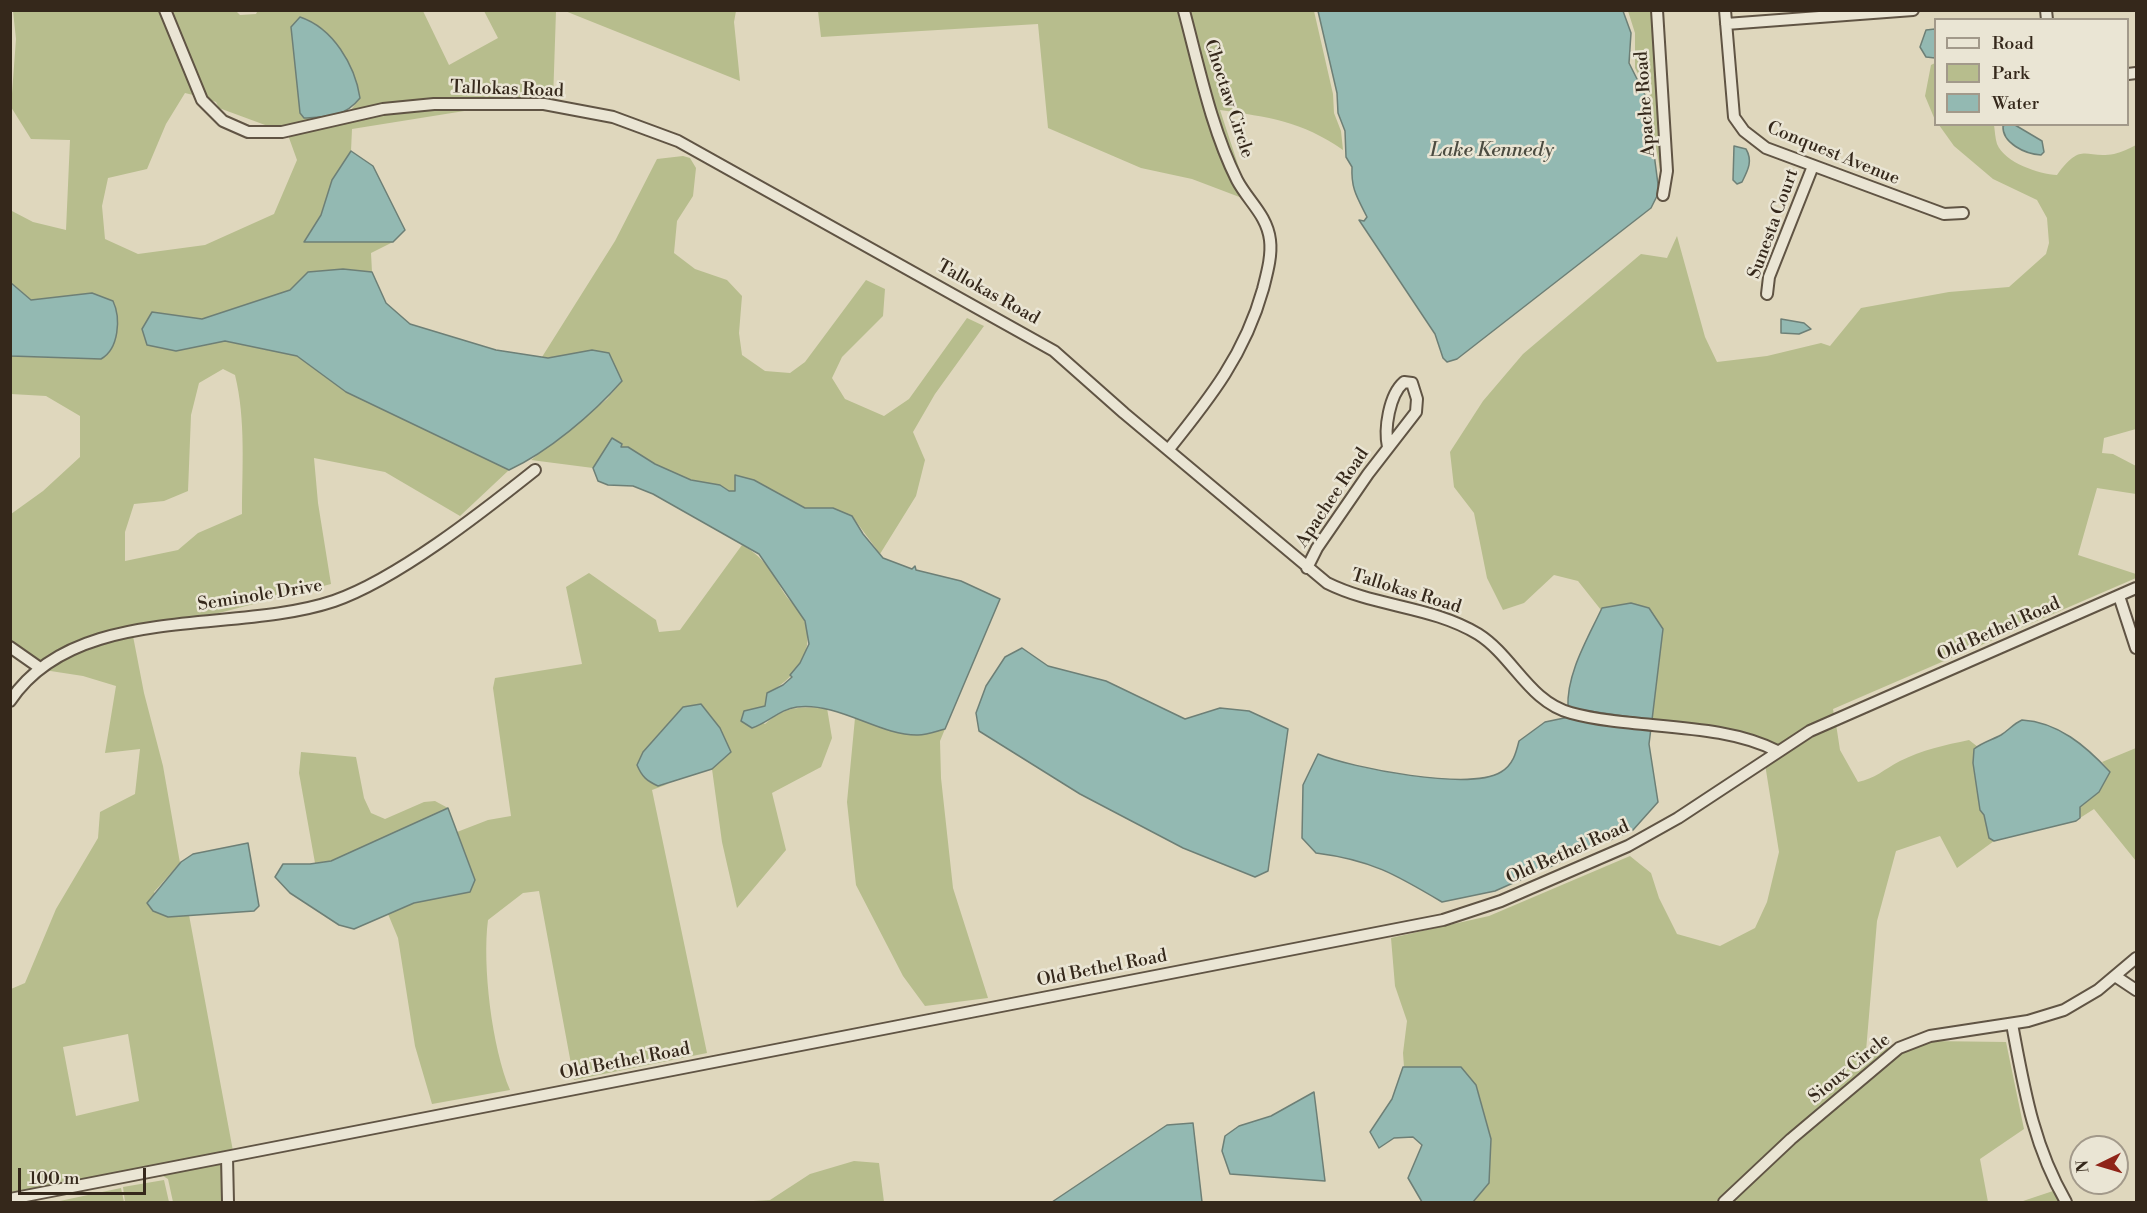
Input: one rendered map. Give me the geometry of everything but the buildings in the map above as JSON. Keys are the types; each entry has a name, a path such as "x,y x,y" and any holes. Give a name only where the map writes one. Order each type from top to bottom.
{"street":[{"name":"Tallokas Road","path":"165,10 202,100 223,121 249,132 282,132 383,109 434,104 537,104 563,106 612,117 678,141 1032,336 1070,364 1124,413 1238,505 1307,568 1327,583 1349,593 1443,618 1478,634 1506,658 1543,700 1568,713 1705,732 1761,743 1776,751"},
{"name":"Apache Road","path":"1657,10 1667,171 1663,195"},
{"name":"Conquest Avenue","path":"1725,10 1734,117 1744,131 1766,148 1813,166 1944,214 1963,213"},
{"path":"1726,24 1913,10"},
{"name":"Choctaw Circle","path":"1169,449 1223,380 1232,365 1257,308 1270,253 1269,230 1262,215 1238,182 1218,130 1184,11"},
{"name":"Sunesta Court","path":"1767,294 1769,277 1813,166"},
{"name":"Apachee Road","path":"1307,568 1317,548 1388,447 1416,412 1417,399 1413,382 1404,382 1396,390 1386,432 1388,447"},
{"name":"Seminole Drive","path":"10,701 40,668 59,654 106,636 301,610 336,600 388,575 535,470"},
{"name":"Old Bethel Road","path":"10,1199 1443,920 1501,901 1655,833 1776,751 1826,723 2136,588"},
{"path":"2119,596 2136,648"},
{"path":"10,647 40,668"},
{"path":"2136,958 2115,976 2136,990"},
{"name":"Sioux Circle","path":"1724,1203 1796,1134 1899,1048 1930,1036 2012,1024 2064,1010 2098,990 2115,976"},
{"path":"2012,1024 2033,1128 2042,1156 2066,1203"},
{"path":"227,1156 228,1203"}],"green space":[{"path":"258,10 423,11 449,65 498,38 484,11 556,11 553,101 383,105 350,111 360,98 298,72 299,96 304,118 341,113 276,129 219,108 216,102 207,99 170,11 236,11 240,15 256,14"},
{"path":"13,11 160,11 193,95 185,93 166,124 147,169 108,178 102,206 105,239 138,254 205,245 274,214 297,160 288,135 366,116 435,109 483,108 352,129 351,151 332,180 321,215 304,241 393,242 371,253 372,272 343,269 308,272 290,290 202,319 152,312 142,329 176,351 225,341 297,356 346,392 509,470 460,516 385,472 314,458 318,503 331,584 206,618 141,625 98,634 58,650 40,663 11,641 11,514 43,491 80,457 80,416 46,396 11,394 11,356 101,359 112,348 116,335 115,304 92,293 31,300 11,282 10,210 33,222 66,230 70,140 31,139 11,107 16,39","holes":["223,369 235,375 242,427 242,514 198,533 178,550 125,561 125,532 134,504 164,501 188,491 191,415 199,383"]},
{"path":"565,11 736,11 734,22 740,81"},
{"path":"818,11 1314,11 1333,94 1334,113 1341,131 1343,150 1299,126 1269,118 1220,110 1250,201 1192,179 1141,168 1048,128 1038,24 821,37"},
{"path":"1628,11 1652,11 1661,175 1654,136 1652,100 1635,68 1635,33"},
{"path":"1934,64 1934,118 1925,96 1931,65"},
{"path":"1940,126 1994,126 1997,144 2007,157 2032,170 2057,175 2072,158 2078,155 2114,154 2136,145 2136,429 2104,438 2102,453 2113,454 2136,466 2136,494 2097,488 2078,555 2136,574 2136,578 1833,709 1834,715 1776,746 1763,739 1652,720 1663,629 1602,608 1601,610 1578,581 1554,575 1524,603 1503,610 1487,578 1474,513 1454,487 1450,452 1483,401 1523,354 1641,254 1667,258 1677,236 1705,337 1717,362 1767,356 1821,343 1830,346 1861,308 1949,292 2009,287 2046,254 2049,243 2047,218 2037,200 1993,179 1954,146"},
{"path":"683,156 690,158 696,168 693,196 677,221 674,253 695,269 727,280 742,296 739,333 742,355 765,371 790,373 805,362 866,280 885,289 883,316 842,357 832,378 845,399 884,416 909,399 967,318 984,326 935,394 913,432 925,460 916,496 880,554 852,516 833,508 805,508 754,480 736,476 735,491 729,491 720,485 691,480 655,464 628,447 621,447 612,438 593,468 531,460 607,399 622,381 612,364 542,357 615,241 657,159"},
{"path":"742,545 756,554 766,565 801,615 807,634 804,655 794,673 767,693 765,706 745,711 765,724 780,713 794,708 827,708 832,738 821,767 772,793 786,850 737,908 722,842 712,769 731,752 683,707 643,752 658,786 668,784 652,790 707,1053 574,1080 539,891 523,893 488,920 486,939 490,1006 498,1052 510,1090 432,1104 415,1046 398,938 388,914 414,903 470,892 475,880 457,832 488,820 511,816 493,688 495,678 582,664 566,587 589,573 656,620 659,632 680,630"},
{"path":"133,636 144,693 163,766 180,863 154,892 168,917 189,915 233,1151 11,1195 11,989 25,983 56,909 98,838 100,812 135,794 140,749 105,753 116,686 83,676 44,670 85,647","holes":["128,1034 139,1101 76,1116 63,1047"]},
{"path":"855,718 917,735 945,729 940,741 941,778 953,888 988,998 925,1006 903,976 856,885 847,802"},
{"path":"1836,724 1840,750 1858,782 1908,757 1934,748 1969,740 1978,747 1974,749 1973,763 1980,810 1984,815 1989,838 1994,841 1957,868 1940,836 1896,851 1877,921 1866,1051 1930,1041 2006,1042 2024,1129 1980,1159 1988,1202 1473,1202 1489,1183 1491,1139 1476,1085 1426,1069 1404,1067 1403,1053 1407,1021 1395,986 1391,938 1489,916 1630,856 1651,873 1659,898 1677,934 1720,946 1755,928 1767,902 1779,852 1765,764"},
{"path":"2136,748 2136,861 2094,809 2080,818 2080,807 2099,792 2110,772 2102,762"},
{"path":"301,752 356,757 364,798 371,813 385,819 424,802 435,801 448,808 331,861 315,863 299,773"},
{"path":"234,1159 221,1164 221,1202 173,1202 168,1179 163,1176 24,1201"},
{"path":"854,1161 879,1163 884,1202 737,1202 770,1200 810,1174"},
{"path":"164,1180 169,1202 125,1202 123,1187"},
{"path":"121,1188 124,1202 55,1202"},
{"path":"2056,1190 2065,1202 2020,1202"}],"water":[{"name":"Lake Kennedy","path":"1318,11 1623,11 1631,33 1629,63 1648,101 1650,137 1659,192 1651,208 1457,359 1447,362 1443,358 1435,334 1359,220 1364,221 1367,217 1355,193 1352,167 1346,157 1345,131 1338,113 1337,93"},
{"path":"300,17 312,22 332,39 348,61 353,73 360,98 348,109 335,115 304,118 300,113 291,27"},
{"path":"1934,29 1934,58 1926,57 1920,47 1926,30"},
{"path":"2003,126 2017,126 2042,141 2044,152 2041,155 2022,150 2006,138"},
{"path":"1734,146 1746,149 1749,158 1749,166 1742,182 1737,184 1733,180"},
{"path":"351,151 373,166 405,230 393,242 304,242 321,215 332,180"},
{"path":"343,269 372,272 386,303 410,324 496,350 548,358 592,350 609,353 622,381 598,406 554,443 509,470 346,392 297,356 225,341 176,351 147,345 142,329 152,312 202,319 290,290 308,272"},
{"path":"10,282 31,300 92,293 113,301 117,316 117,333 112,348 101,359 11,356"},
{"path":"1781,319 1804,323 1811,329 1799,334 1781,333"},
{"path":"612,438 622,444 621,447 628,447 655,464 691,480 720,485 729,491 735,491 735,475 754,480 805,508 833,508 852,516 863,534 883,558 912,569 915,566 916,570 961,581 1000,599 945,729 921,735 904,734 828,709 813,707 791,708 752,728 741,721 744,711 765,706 767,693 783,685 792,677 790,675 800,663 809,644 805,621 759,554 653,494 633,486 608,485 598,481 593,468"},
{"path":"1631,603 1649,608 1663,629 1652,720 1568,708 1570,682 1574,669 1602,608"},
{"path":"1022,648 1048,666 1106,681 1185,719 1220,708 1249,711 1288,729 1268,871 1255,877 1183,848 1080,794 979,731 976,713 986,686 1005,657"},
{"path":"701,704 720,728 731,752 712,769 658,786 651,782 643,776 637,765 643,752 683,707"},
{"path":"1569,717 1651,728 1649,744 1658,802 1633,830 1495,891 1442,902 1368,864 1316,853 1302,838 1303,785 1318,754 1382,771 1410,775 1464,779 1486,777 1505,769 1517,750 1519,741 1545,722"},
{"path":"2022,720 2048,725 2059,730 2091,753 2110,772 2099,792 2080,807 2080,818 2076,821 1994,841 1989,838 1984,815 1980,810 1973,763 1974,749 2001,735"},
{"path":"448,808 475,880 470,892 414,903 354,929 339,925 290,893 275,877 283,864 331,861"},
{"path":"248,843 259,906 254,911 168,917 153,911 147,903 181,862 193,854"},
{"path":"1403,1067 1461,1067 1476,1085 1491,1139 1489,1183 1473,1202 1422,1202 1408,1178 1422,1145 1413,1137 1394,1138 1379,1148 1370,1132 1392,1099"},
{"path":"1314,1092 1325,1181 1230,1174 1222,1151 1225,1136 1239,1126 1271,1116"},
{"path":"1193,1123 1202,1202 1052,1202 1167,1125"}]}
